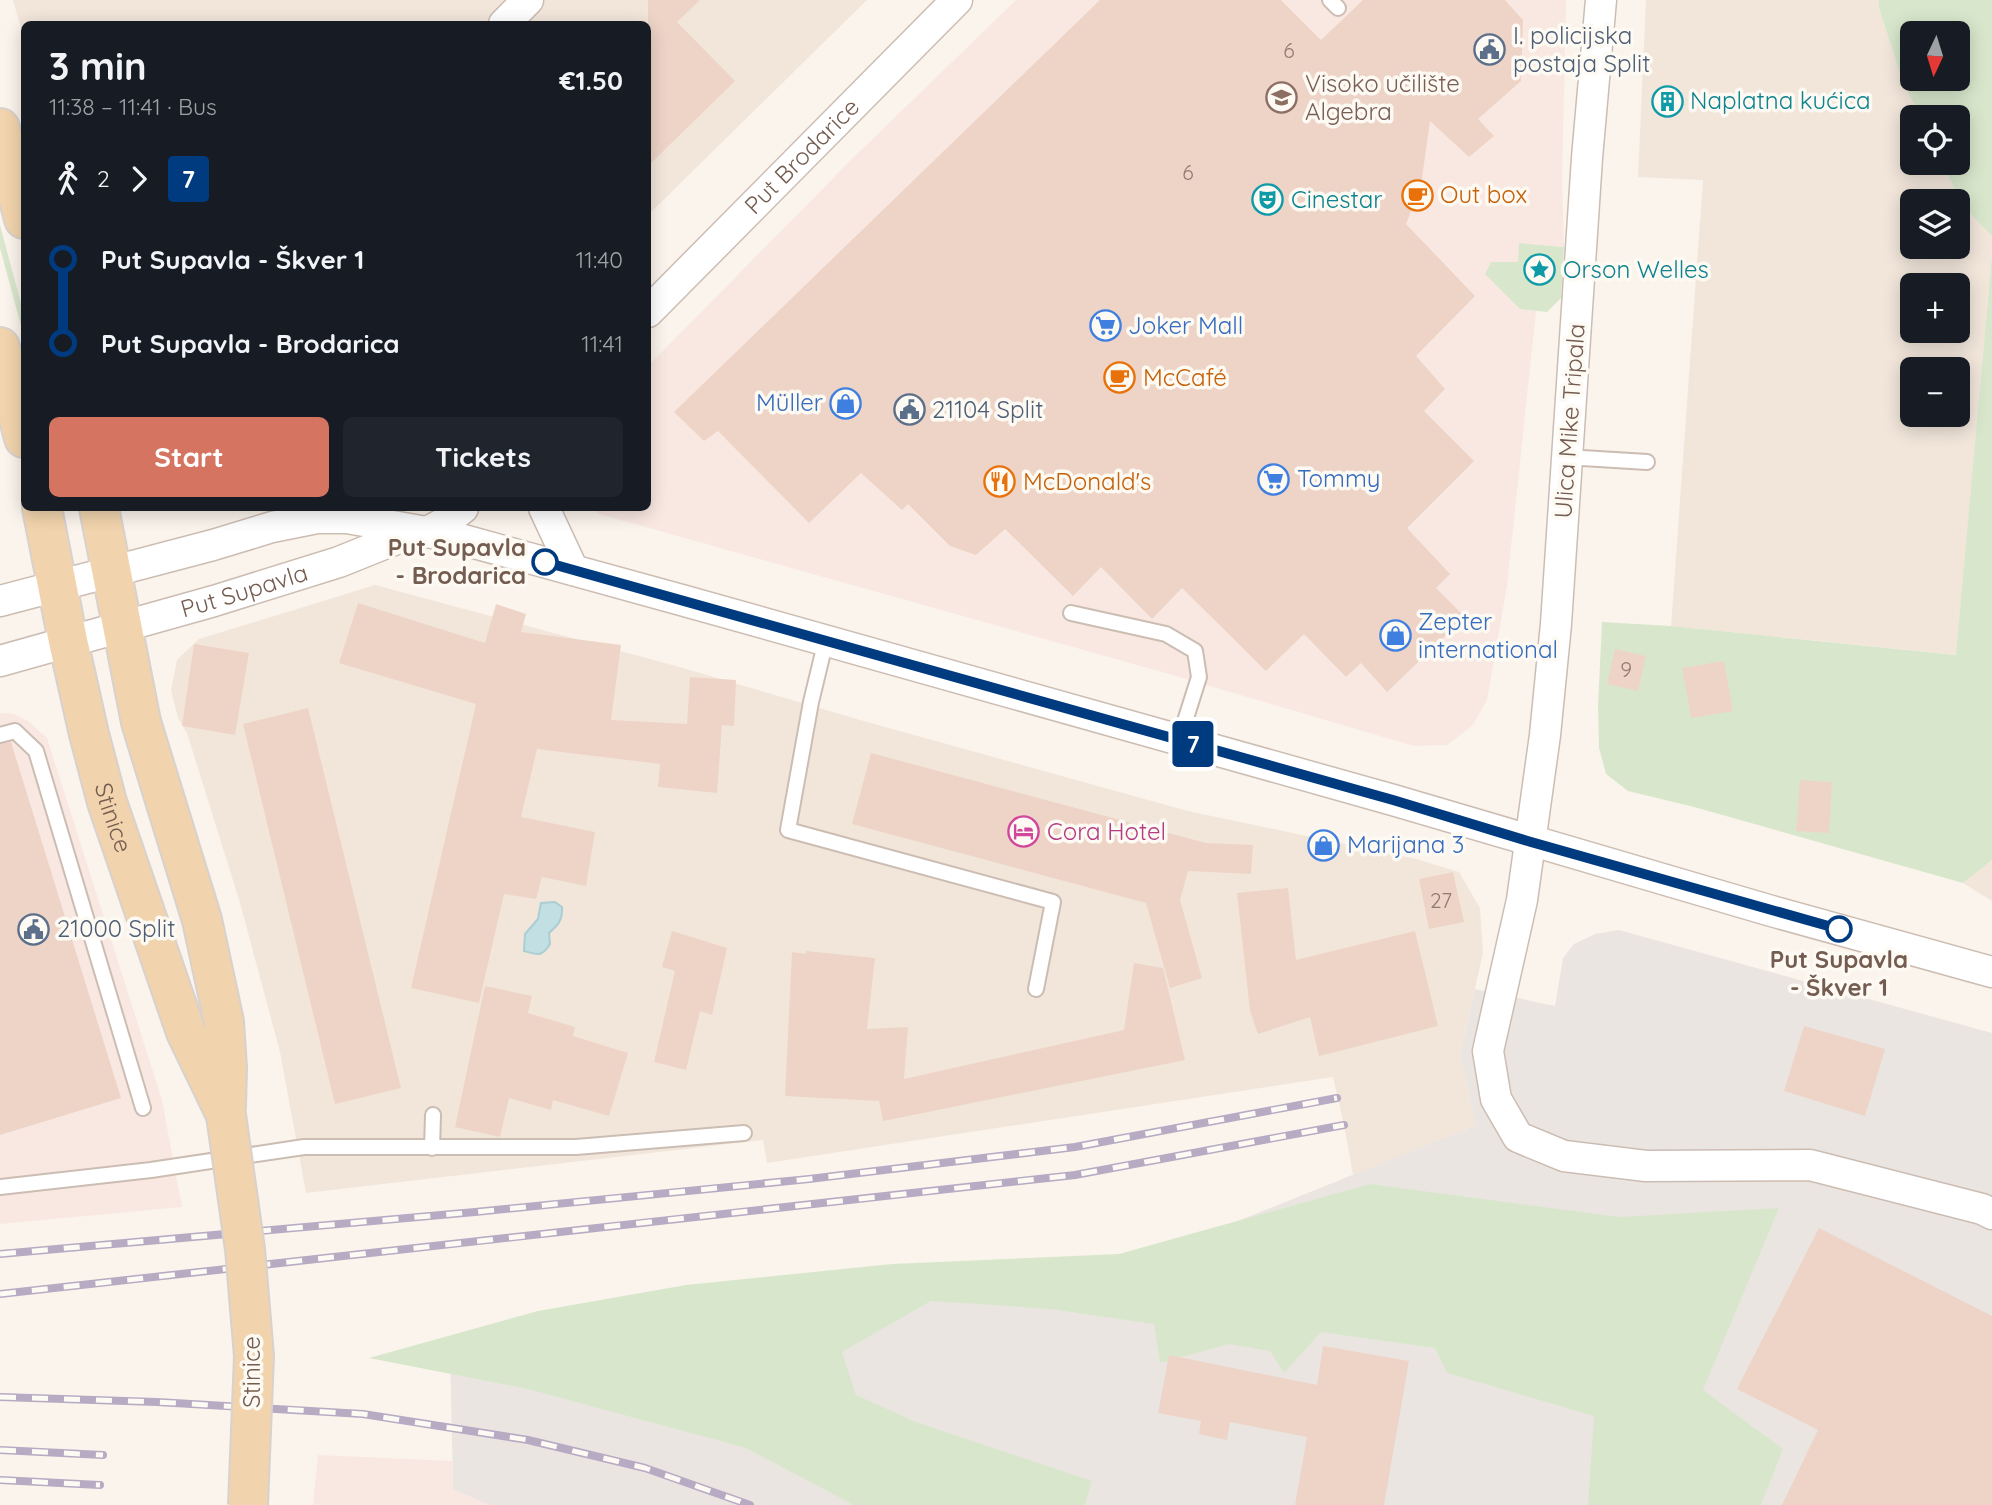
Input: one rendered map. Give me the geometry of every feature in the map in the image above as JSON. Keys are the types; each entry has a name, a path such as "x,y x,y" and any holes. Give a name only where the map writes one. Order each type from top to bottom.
{"main road":[{"path":"0,128 21,208"},
{"path":"0,347 21,427"},
{"name":"Stinice","path":"43,511 68,641 107,802 186,1032 226,1115"},
{"name":"Stinice","path":"100,511 144,732 202,920 221,1009 227,1068 226,1115 245,1249 254,1356 248,1505"}],"street":[{"path":"507,21 528,0"},
{"name":"Put Brodarice","path":"651,309 957,0"},
{"name":"Ulica Mike Tripala","path":"1601,0 1587,158 1556,624 1522,900 1488,1051 1496,1100 1518,1137 1564,1156 1646,1166 1810,1165 1982,1209 1992,1214"},
{"path":"422,532 444,523 459,511"},
{"path":"545,511 573,570"},
{"name":"Put Supavla","path":"0,601 272,527 317,518 346,518 449,536 1393,800 1531,842 1992,972"},
{"name":"Put Supavla","path":"0,661 214,601 339,562 422,532"}],"lane":[{"path":"1566,457 1647,462"},
{"path":"1071,613 1166,634 1195,651 1199,677 1179,740"},
{"path":"826,640 811,702 788,830 1053,902 1036,989"},
{"path":"0,735 15,730 36,751 143,1108"},
{"path":"432,1148 433,1115"},
{"path":"0,1187 151,1170 304,1147 576,1147 744,1133"}],"shaded area":[{"path":"13,0 867,0 651,212 651,21 21,21 21,28"},
{"name":"Joker Mall","path":"1016,0 1566,0 1562,182 1564,247 1519,243 1518,262 1492,262 1520,309 1536,311 1507,586 1487,700 1472,726 1447,745 1414,746 595,511 651,511 651,363 854,157"},
{"path":"1646,0 1879,0 1879,8 1900,74 1900,91 1907,91 1914,105 1900,105 1900,175 1948,175 1955,189 1900,189 1900,259 1970,259 1970,213 1992,236 1957,655 1671,626 1703,180 1638,177"},
{"path":"375,585 676,666 1188,811 1416,859 1459,872 1480,908 1483,953 1460,1055 1476,1125 1353,1175 1333,1077 767,1163 763,1140 306,1193 280,1052 240,903 171,690 177,660 199,639"},
{"path":"0,713 14,714 28,721 47,738 162,1100 182,1207 0,1224"},
{"path":"1992,860 1992,901 1963,883"},
{"path":"1619,930 1992,1033 1992,1505 489,1505 453,1489 450,1347 1102,1276 1476,1125 1460,1055 1475,989 1555,1006 1563,958 1574,944 1595,934"},
{"path":"318,1455 452,1461 453,1489 489,1505 313,1505"}],"green space":[{"path":"1879,0 1992,0 1992,236 1970,213 1970,189 1955,189 1948,175 1970,175 1970,105 1914,105 1907,91 1970,91 1970,21 1900,21 1900,74 1879,8"},
{"path":"0,225 21,304 21,326 0,248"},
{"path":"1519,243 1564,247 1561,298 1547,312 1520,309 1485,274 1491,262 1518,262"},
{"path":"1992,254 1992,860 1963,883 1628,791 1606,774 1599,748 1602,622 1671,626 1956,655"},
{"path":"1370,1184 1619,1217 1779,1208 1703,1390 1783,1449 1761,1505 1588,1505 1594,1416 1447,1373 1435,1348 1321,1332 1284,1373 1270,1351 1229,1344 1160,1363 1154,1324 1050,1309 931,1301 842,1352 856,1395 916,1422 1092,1481 1085,1505 854,1505 746,1448 528,1389 369,1358 538,1311 686,1285 892,1264 1119,1254"}],"water":[{"path":"555,902 562,907 562,915 549,933 550,944 539,954 524,951 525,934 538,919 541,903"}],"building":[{"path":"648,0 700,0 677,22 735,81 651,163 651,21 648,21"},
{"name":"Joker Mall","path":"1100,0 1281,0 1321,40 1363,0 1505,0 1523,20 1521,81 1478,119 1494,136 1469,157 1430,121 1421,185 1406,224 1475,296 1416,356 1445,389 1424,411 1474,461 1407,528 1450,574 1436,588 1465,617 1387,692 1361,663 1346,677 1304,634 1266,671 1182,588 1152,619 1101,567 1073,596 1005,529 976,555 950,546 908,504 902,510 861,473 809,523 718,431 704,441 674,412"},
{"path":"358,603 485,643 496,604 526,614 521,632 621,645 611,720 687,724 690,677 736,680 734,726 722,725 717,793 658,787 660,764 537,749 521,817 595,832 586,886 542,877 536,899 504,894 479,1003 411,988 476,704 339,663"},
{"path":"194,644 249,653 235,735 182,726"},
{"path":"1615,649 1646,656 1638,691 1607,684"},
{"path":"1724,661 1733,711 1691,718 1682,668"},
{"path":"308,708 401,1088 335,1104 243,724"},
{"name":"21000 Split","path":"11,742 121,1098 0,1135 0,744"},
{"name":"Cora Hotel","path":"871,753 1206,843 1253,845 1251,874 1188,871 1180,900 1202,978 1170,988 1146,903 852,824"},
{"path":"1800,780 1832,782 1829,833 1796,831"},
{"path":"1453,872 1464,922 1429,929 1419,879"},
{"path":"1288,888 1296,960 1415,931 1438,1026 1319,1056 1310,1017 1258,1034 1250,1011 1237,893"},
{"path":"672,931 727,948 712,1015 700,1011 686,1070 654,1062 675,971 662,967"},
{"path":"806,951 875,958 867,1029 908,1027 904,1079 1124,1030 1134,963 1163,968 1185,1060 883,1121 879,1101 785,1096 792,952 806,954"},
{"path":"485,986 532,996 528,1013 575,1027 573,1036 628,1053 609,1116 553,1100 551,1110 509,1098 500,1137 455,1127"},
{"path":"1804,1026 1885,1049 1865,1116 1784,1091"},
{"path":"1819,1228 1992,1316 1992,1505 1782,1505 1818,1430 1737,1389"},
{"path":"1323,1346 1409,1361 1384,1505 1295,1505 1307,1437 1230,1422 1227,1440 1199,1434 1201,1421 1158,1413 1169,1355 1317,1385"}],"railway":[{"path":"0,1254 809,1179 1075,1147 1337,1098"},
{"path":"0,1294 1075,1175 1344,1125"},
{"path":"0,1397 157,1402 363,1414 528,1440 645,1468 750,1505"},
{"path":"0,1450 103,1455"},
{"path":"0,1480 100,1485"}],"bus line":[{"name":"7","path":"545,562 1393,800 1839,929"}],"place":[{"name":"I. policijska postaja Split","path":"1490,50"},
{"name":"Visoko učilište Algebra","path":"1282,98"},
{"name":"Naplatna kućica","path":"1667,101"},
{"name":"Out box","path":"1417,195"},
{"name":"Cinestar","path":"1268,200"},
{"name":"Orson Welles","path":"1540,270"},
{"name":"Joker Mall","path":"1105,326"},
{"name":"McCafé","path":"1120,378"},
{"name":"Müller","path":"846,403"},
{"name":"21104 Split","path":"909,410"},
{"name":"Tommy","path":"1274,479"},
{"name":"McDonald's","path":"1000,482"},
{"name":"Put Supavla - Brodarica","path":"545,562"},
{"name":"Zepter international","path":"1395,636"},
{"name":"Cora Hotel","path":"1024,832"},
{"name":"Marijana 3","path":"1324,845"},
{"name":"21000 Split","path":"34,929"},
{"name":"Put Supavla - Škver 1","path":"1839,929"}]}
